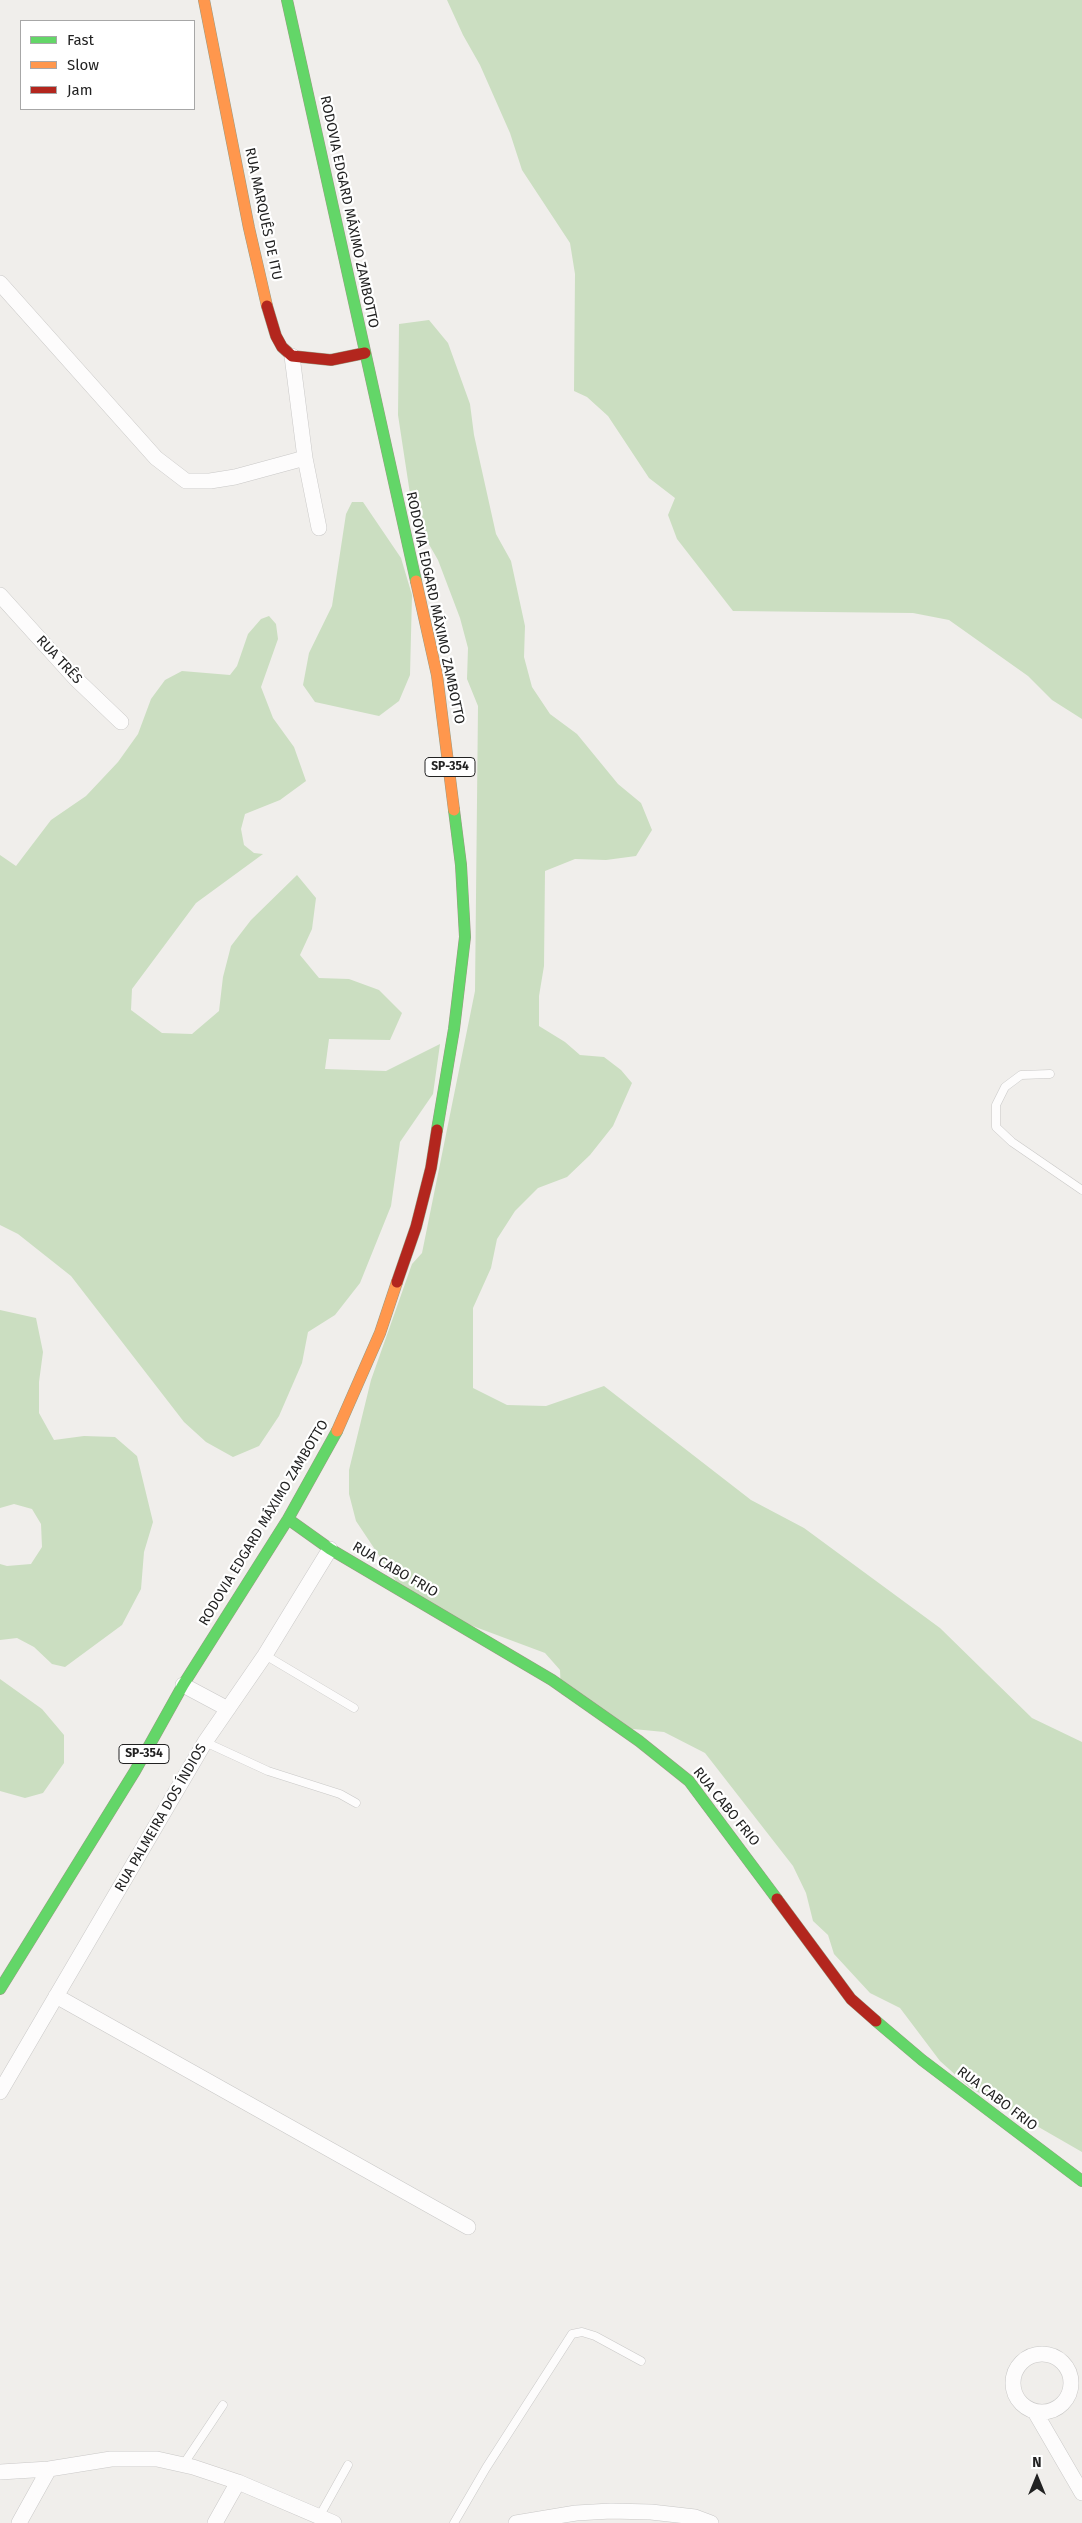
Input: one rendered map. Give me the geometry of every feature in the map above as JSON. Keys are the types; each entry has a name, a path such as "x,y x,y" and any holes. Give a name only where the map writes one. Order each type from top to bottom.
{"main road":[{"name":"RUA MARQUÊS DE ITU","path":"204,0 268,311 276,336 282,347 292,356"},
{"name":"RODOVIA EDGARD MÁXIMO ZAMBOTTO","path":"0,1989 135,1771 183,1685 288,1519 343,1421 380,1333 416,1226 431,1168 454,1029 465,936 461,865 437,675 287,0"},
{"path":"292,356 331,360 365,353"},
{"name":"RUA CABO FRIO","path":"288,1519 330,1549 552,1680 638,1741 689,1781 851,2000 922,2060 1082,2181"}],"street":[{"path":"0,283 156,458 186,481 210,481 305,458"},
{"path":"292,356 305,458 319,528"},
{"name":"RUA TRÊS","path":"0,595 75,678 121,722"},
{"name":"RUA PALMEIRA DOS ÍNDIOS","path":"0,2092 205,1742 265,1655 330,1549"},
{"path":"183,1685 228,1709"},
{"path":"56,1996 468,2227"},
{"path":"1035,2412 1054,2410 1069,2397 1072,2378 1075,2372 1063,2362 1045,2354 1035,2354 1019,2365 1013,2383 1014,2392 1019,2401 1035,2412 1082,2493"},
{"path":"0,2472 50,2469 111,2460 157,2459 238,2482 334,2523"},
{"path":"19,2523 50,2469"},
{"path":"215,2523 238,2482"},
{"path":"516,2523 576,2513 648,2517 694,2516 710,2523"}],"lane":[{"path":"1050,1074 1021,1075 1005,1087 996,1105 996,1127 1012,1142 1082,1190"},
{"path":"265,1655 354,1708"},
{"path":"205,1742 268,1771 340,1794 356,1803"},
{"path":"454,2523 486,2468 572,2334 582,2332 595,2336 641,2361"},
{"path":"183,2465 222,2405"},
{"path":"319,2516 348,2464"}],"green space":[{"path":"447,0 1082,0 1082,719 1052,700 1028,676 949,620 913,613 733,611 677,539 668,515 675,498 649,478 608,416 587,397 574,391 575,274 570,243 522,170 510,133 480,65 463,35"},
{"path":"429,320 448,343 470,404 474,435 496,534 511,561 525,626 524,657 532,687 550,714 577,734 618,784 641,803 652,830 636,856 606,860 575,859 545,871 544,966 539,996 539,1026 565,1042 580,1055 604,1057 621,1070 632,1083 613,1126 590,1155 567,1177 538,1188 515,1211 497,1239 491,1268 473,1308 473,1388 507,1405 546,1406 604,1386 751,1500 804,1528 940,1628 1032,1718 1082,1742 1082,2152 969,2087 940,2061 900,2008 870,1993 834,1954 828,1935 813,1921 806,1893 793,1866 705,1753 664,1732 623,1728 561,1694 560,1670 545,1653 454,1619 404,1593 356,1521 349,1494 349,1470 371,1380 412,1264 422,1253 475,991 478,706 467,679 468,648 460,618 438,560 423,534 412,507 398,415 399,324"},
{"path":"352,502 363,502 401,558 412,595 410,675 399,701 379,716 315,702 303,685 309,653 332,606 346,514"},
{"path":"269,616 276,624 278,639 261,687 273,718 294,747 306,781 280,800 245,814 241,829 244,845 254,853 263,854 196,903 132,989 131,1010 162,1033 192,1034 219,1011 223,977 231,946 251,920 297,875 316,898 312,929 300,955 319,978 349,979 379,990 402,1013 390,1040 329,1039 325,1069 386,1071 440,1044 433,1094 400,1142 391,1206 360,1283 335,1315 308,1332 302,1363 279,1416 259,1446 233,1457 206,1442 184,1422 71,1276 18,1234 0,1225 0,855 16,866 51,820 86,796 118,762 138,734 151,699 165,680 182,671 230,675 237,666 248,634 261,619"},
{"path":"0,1310 36,1318 43,1352 39,1382 39,1413 54,1440 84,1436 115,1437 137,1456 153,1522 144,1552 141,1589 122,1625 65,1667 52,1664 34,1647 17,1638 0,1640 0,1564 7,1566 31,1564 42,1547 41,1524 32,1509 14,1504 0,1508"},
{"path":"0,1679 42,1709 64,1735 64,1763 43,1793 25,1798 0,1791"}],"traffic: fast":[{"path":"287,0 416,581"},
{"path":"437,1130 454,1029 465,937 461,865 454,810"},
{"path":"0,1989 135,1771 183,1685 288,1519 337,1431"},
{"path":"288,1519 330,1549 552,1680 639,1741 689,1781 777,1899"},
{"path":"876,2021 922,2060 1082,2181"}],"traffic: slow":[{"path":"204,0 249,228 267,306"},
{"path":"416,581 437,675 454,810"},
{"path":"337,1431 380,1333 397,1282"}],"traffic: jam":[{"path":"267,306 276,336 282,347 292,356 331,360 365,353"},
{"path":"397,1282 416,1227 431,1168 437,1130"},
{"path":"777,1899 851,1999 876,2021"}]}
